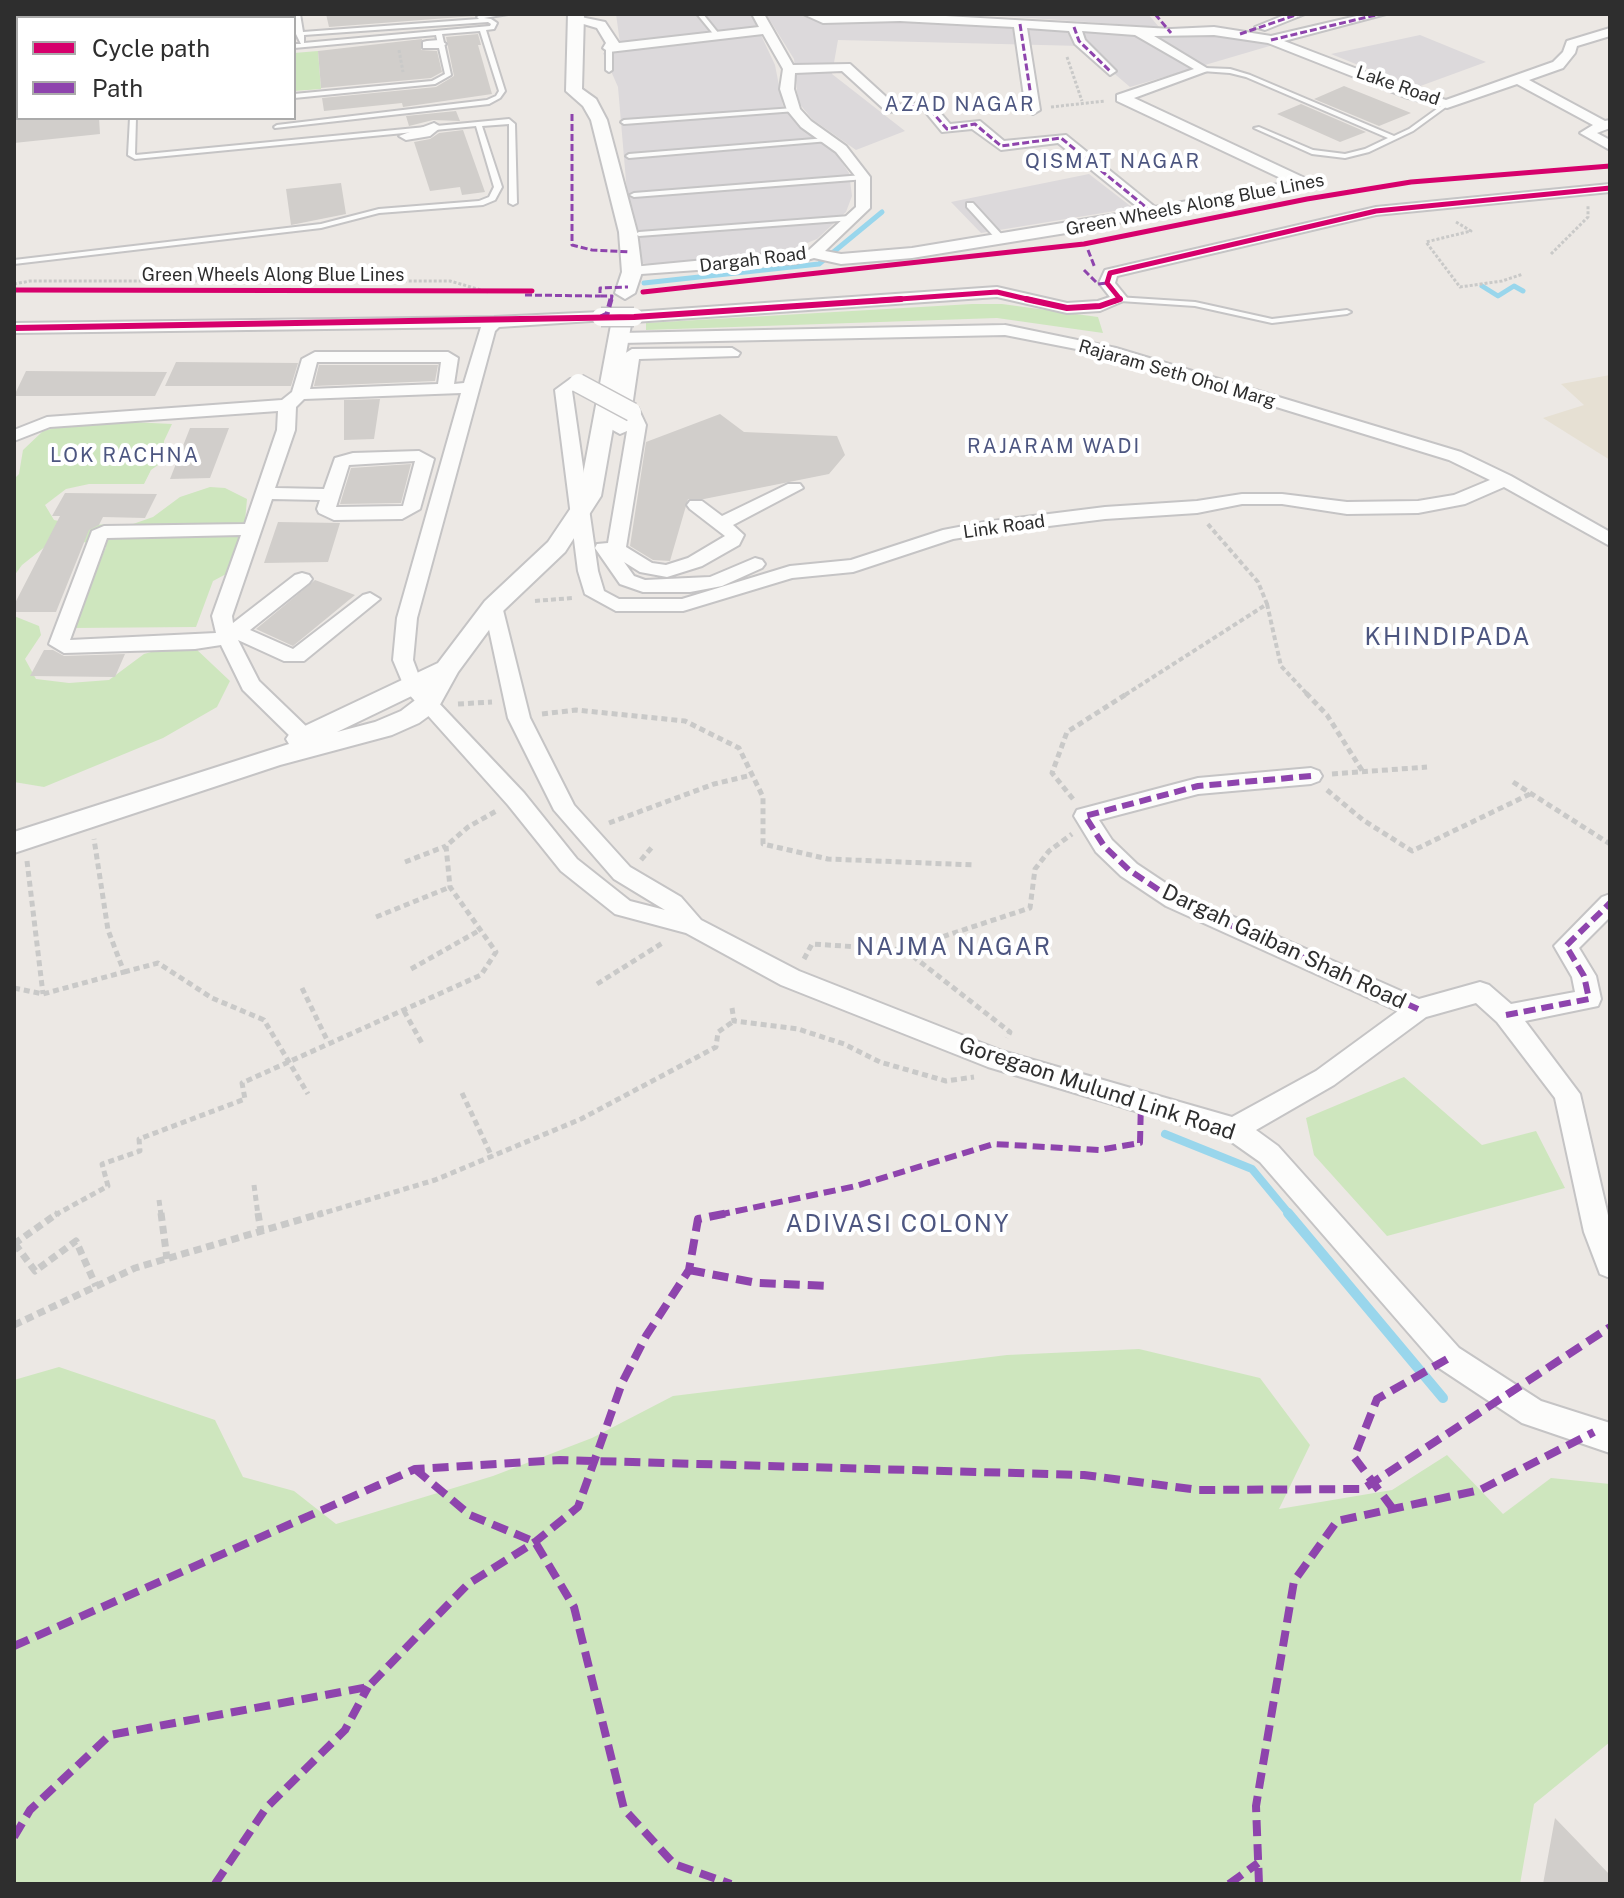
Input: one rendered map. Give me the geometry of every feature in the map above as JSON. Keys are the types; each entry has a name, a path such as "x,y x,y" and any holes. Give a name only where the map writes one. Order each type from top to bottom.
{"street":[{"path":"758,14 789,69 787,89 794,110 806,124 841,149 863,177"},
{"name":"Lake Road","path":"809,14 823,19 900,17 1020,24 1070,22 1137,31 1240,34 1271,40 1410,94 1447,104 1558,65 1569,53 1571,44 1610,32"},
{"path":"1155,14 1171,33"},
{"path":"1240,34 1299,14"},
{"path":"1271,40 1380,14"},
{"path":"609,48 613,44 601,25 576,17 574,91 590,103 599,120 628,232 632,272 625,293"},
{"path":"1070,22 1079,41 1110,71"},
{"path":"1020,24 1033,110"},
{"path":"609,48 766,30"},
{"path":"1137,31 1204,70"},
{"path":"789,69 845,67 892,109 926,105 947,129 975,124 1001,146 1061,138 1152,212"},
{"path":"818,254 841,259 912,253 1304,183 1122,98 1204,70"},
{"path":"1518,79 1606,124"},
{"path":"1606,124 1587,133 1610,146"},
{"path":"406,136 425,133 434,127"},
{"name":"Dargah Road","path":"632,272 818,254 863,208 863,177"},
{"path":"14,328 494,322 619,324 997,292 1067,308 1100,306 1120,299 1107,283 1110,273 1376,211 1610,188"},
{"path":"494,322 487,330 407,618 403,660 420,695 516,799 569,865 623,908 693,926"},
{"path":"596,510 594,484 619,324"},
{"name":"Rajaram Seth Ohol Marg","path":"619,324 654,344 1005,330 1110,351 1455,456 1505,480 1610,540"},
{"path":"596,595 588,571 585,543 596,510 629,357 654,344 732,353"},
{"path":"307,742 250,685 222,616 294,400 310,359 315,357 448,357 446,383"},
{"path":"596,510 563,390 570,384 578,383 632,412 637,425 616,549 647,568 667,571 695,562 732,541 735,535 696,505"},
{"path":"14,436 47,422 97,416 472,388"},
{"path":"419,456 425,459 411,509 407,512 334,514 326,509 331,495 341,462 353,458 419,456"},
{"name":"Link Road","path":"596,595 616,605 683,605 790,572 853,566 950,534 1105,513 1197,507 1242,499 1282,499 1347,508 1418,507 1459,500 1505,480"},
{"path":"720,524 794,488"},
{"path":"264,493 331,495"},
{"path":"19,841 274,757 307,742 383,729 410,717 420,695 447,669 494,606 596,510"},
{"path":"252,529 104,532 99,535 59,644 64,647 195,643 231,635 302,579"},
{"path":"585,543 595,541 602,544 627,580 643,586 690,586 715,582 755,564"},
{"path":"231,635 297,656 370,599"},
{"name":"Goregaon Mulund Link Road","path":"494,606 519,718 565,810 622,873 673,903 693,926 794,980 997,1060 1234,1129 1269,1154 1449,1358 1533,1413 1610,1438"},
{"path":"1085,816 1198,786 1311,776"},
{"name":"Dargah Gaiban Shah Road","path":"1085,816 1104,846 1174,900 1418,1009"},
{"path":"1506,1015 1589,999 1584,976 1566,946 1610,903"},
{"path":"1234,1129 1325,1078 1418,1009 1480,992 1506,1015 1567,1094 1598,1232 1610,1265"}],"lane":[{"path":"297,14 299,34 305,45"},
{"path":"364,14 367,29"},
{"path":"408,14 410,25"},
{"path":"462,21 505,14"},
{"path":"700,14 717,35"},
{"path":"296,46 436,41 492,28 494,23 489,20 462,21 299,34"},
{"path":"277,127 489,102 502,91 482,29"},
{"path":"296,96 433,83 448,75 436,41"},
{"path":"609,48 609,70"},
{"path":"1204,70 1230,71 1248,76 1394,138"},
{"path":"1257,128 1299,147 1345,156 1367,151 1411,130 1447,104"},
{"path":"624,122 794,110"},
{"path":"133,120 131,155 135,157 478,123 512,124 513,203"},
{"path":"14,262 332,224 379,211 480,203 492,198 498,187 478,123"},
{"path":"629,156 827,140"},
{"path":"634,195 863,177"},
{"path":"970,205 1001,239"},
{"path":"639,234 850,218"},
{"path":"1120,299 1195,304 1272,321 1347,312"}],"path":[{"path":"398,44 404,77"},
{"path":"1082,101 1072,79 1065,47 1084,47"},
{"path":"394,57 400,57"},
{"path":"1033,110 1082,101 1099,102"},
{"path":"1551,254 1588,217 1588,188"},
{"path":"1463,219 1454,222 1471,231 1426,242 1460,287 1502,281 1523,274"},
{"path":"1197,507 1212,531 1258,582 1267,604 1281,666 1327,715 1363,772"},
{"path":"494,606 596,595"},
{"path":"1085,816 1052,773 1067,732 1267,604"},
{"path":"519,718 576,710 685,721 739,748 763,797 763,844 828,859 975,865"},
{"path":"1311,776 1427,767"},
{"path":"585,832 714,784 752,775"},
{"path":"1311,776 1363,820 1412,851 1530,794"},
{"path":"1513,782 1610,844"},
{"path":"405,862 446,846 468,827 516,799"},
{"path":"91,818 108,930 124,972"},
{"path":"794,980 812,944 905,950 1030,908 1035,869 1063,839"},
{"path":"19,841 43,994"},
{"path":"96,1286 76,1241 35,1271 15,1244 65,1208 108,1186 102,1164 140,1151 139,1139 245,1099 242,1083 481,975 496,952 450,887 446,846"},
{"path":"376,917 450,887"},
{"path":"597,984 636,957 693,926"},
{"path":"411,969 480,930"},
{"path":"14,1325 135,1268 435,1180 492,1157 581,1119 716,1047 718,1032 734,1021 798,1029 844,1044 880,1062 946,1081 979,1076 997,1060 1010,1032 905,950"},
{"path":"14,988 43,994 158,963 212,998 264,1020 308,1094"},
{"path":"302,988 328,1042"},
{"path":"732,1008 734,1021"},
{"path":"404,1011 423,1045"},
{"path":"462,1093 492,1157"},
{"path":"254,1185 261,1232"},
{"path":"159,1200 167,1259"}],"shaded area":[{"path":"616,14 751,14 757,26 620,43"},
{"path":"766,14 797,14 821,23 905,19 1166,36 1214,34 1251,38 1273,45 1130,87 1082,46 838,40 832,74 905,131 856,150 812,119 798,102 794,59"},
{"path":"965,14 1148,14 1159,27 1059,20"},
{"path":"760,33 775,65 783,106 835,152 849,173 852,196 846,212 817,239 780,254 674,265 633,263 618,87 603,53"},
{"path":"1420,35 1486,62 1415,88 1331,54"},
{"path":"1089,174 1133,208 981,233 951,202"},
{"path":"1610,375 1610,460 1543,418 1584,405 1561,384"}],"green space":[{"path":"318,51 321,89 296,91 296,53"},
{"path":"1002,304 1098,317 1103,333 997,318 646,330 646,323"},
{"path":"78,422 172,424 164,441 165,460 151,470 144,484 89,484 66,489 45,505 54,520 77,525 133,524 153,517 180,497 210,487 225,488 247,499 245,521 228,573 213,581 196,627 71,628 106,547 79,541 46,546 22,565 14,576 14,479 19,474 23,450 43,431"},
{"path":"14,616 39,626 41,635 25,659 36,679 69,683 109,680 144,654 172,646 195,648 230,681 217,707 163,738 44,787 14,782"},
{"path":"1404,1077 1482,1145 1536,1131 1565,1188 1387,1236 1314,1155 1306,1118"},
{"path":"1139,1349 1260,1378 1310,1445 1279,1509 1392,1490 1447,1455 1503,1514 1551,1478 1610,1484 1610,1742 1534,1804 1520,1884 14,1884 14,1380 59,1367 215,1420 243,1477 294,1491 336,1524 493,1476 592,1438 673,1396 1007,1355"}],"building":[{"path":"326,14 473,14 474,16 329,27"},
{"path":"478,34 481,45 478,45 492,94 403,107 402,103 324,111 322,98 436,87 454,76 446,37"},
{"path":"422,39 421,50 437,51 442,72 431,78 321,88 318,51"},
{"path":"1344,86 1411,113 1379,126 1314,99"},
{"path":"1301,104 1366,132 1340,142 1277,114"},
{"path":"456,111 460,121 433,120 409,126 406,116"},
{"path":"14,118 99,120 100,134 14,143"},
{"path":"463,130 485,192 462,195 460,187 430,191 414,142 430,139 439,133"},
{"path":"341,183 346,214 291,225 286,189"},
{"path":"176,362 298,363 291,386 165,386"},
{"path":"319,365 438,365 435,381 314,386"},
{"path":"26,371 167,372 155,396 14,396"},
{"path":"380,399 374,439 344,440 344,400"},
{"path":"720,414 744,432 837,436 845,455 829,474 704,499 688,499 670,561 653,560 630,546 646,442"},
{"path":"190,428 229,428 210,478 170,479"},
{"path":"411,464 401,503 340,504 351,468"},
{"path":"65,493 157,494 145,518 103,517 99,525 89,530 56,612 14,612 14,605 60,516 52,516"},
{"path":"278,522 340,523 328,562 264,563"},
{"path":"315,580 355,595 293,646 256,629"},
{"path":"44,650 53,650 64,656 125,654 115,677 30,676"},
{"path":"1555,1818 1610,1875 1610,1884 1543,1884"}],"waterway":[{"path":"644,283 819,264 882,212"},
{"path":"1482,286 1498,296 1514,286 1523,291"},
{"path":"1165,1134 1252,1169 1290,1215"},
{"path":"1288,1213 1443,1398"}],"marked path":[{"path":"1155,14 1171,33"},
{"path":"1240,34 1299,14"},
{"path":"1271,40 1380,14"},
{"path":"1020,24 1033,110"},
{"path":"1074,27 1079,41 1110,71"},
{"path":"892,109 926,105 947,129 975,124 1001,146 1061,138 1152,212"},
{"path":"572,114 572,245 592,250 630,252"},
{"path":"1088,250 1095,268"},
{"path":"1084,270 1098,284 1107,283"},
{"path":"601,317 607,314 612,296 600,296 600,288 628,287"},
{"path":"525,295 600,296"},
{"path":"1311,776 1198,786 1085,816 1104,846 1129,870 1174,900 1418,1009"},
{"path":"1506,1015 1589,999 1584,976 1566,946 1610,903"},
{"path":"14,1837 30,1810 110,1735 368,1687 468,1584 535,1542 578,1507 622,1383 646,1336 689,1270 698,1219 856,1186 994,1144 1099,1150 1140,1143 1141,1101"},
{"path":"689,1270 757,1283 829,1286"},
{"path":"14,1646 415,1469 560,1460 1084,1475 1199,1490 1363,1489 1610,1327"},
{"path":"1393,1509 1354,1457 1377,1399 1449,1358"},
{"path":"1259,1884 1256,1806 1294,1581 1337,1521 1480,1490 1594,1432"},
{"path":"415,1469 470,1515 535,1542 574,1607 624,1809 674,1864 731,1884"},
{"path":"215,1884 266,1808 345,1730 368,1687"},
{"path":"1229,1884 1258,1863"}],"cycle path":[{"name":"Green Wheels Along Blue Lines","path":"643,292 1084,244 1307,199 1411,182 1610,166"},
{"path":"14,328 634,317 997,292 1067,308 1100,306 1120,299 1107,283 1110,273 1376,211 1610,188"},
{"name":"Green Wheels Along Blue Lines","path":"14,290 532,291"}],"district":[{"name":"AZAD NAGAR","path":"960,105"},
{"name":"QISMAT NAGAR","path":"1113,162"},
{"name":"RAJARAM WADI","path":"1054,447"},
{"name":"LOK RACHNA","path":"125,456"},
{"name":"KHINDIPADA","path":"1448,638"},
{"name":"NAJMA NAGAR","path":"954,948"},
{"name":"ADIVASI COLONY","path":"898,1225"}]}
